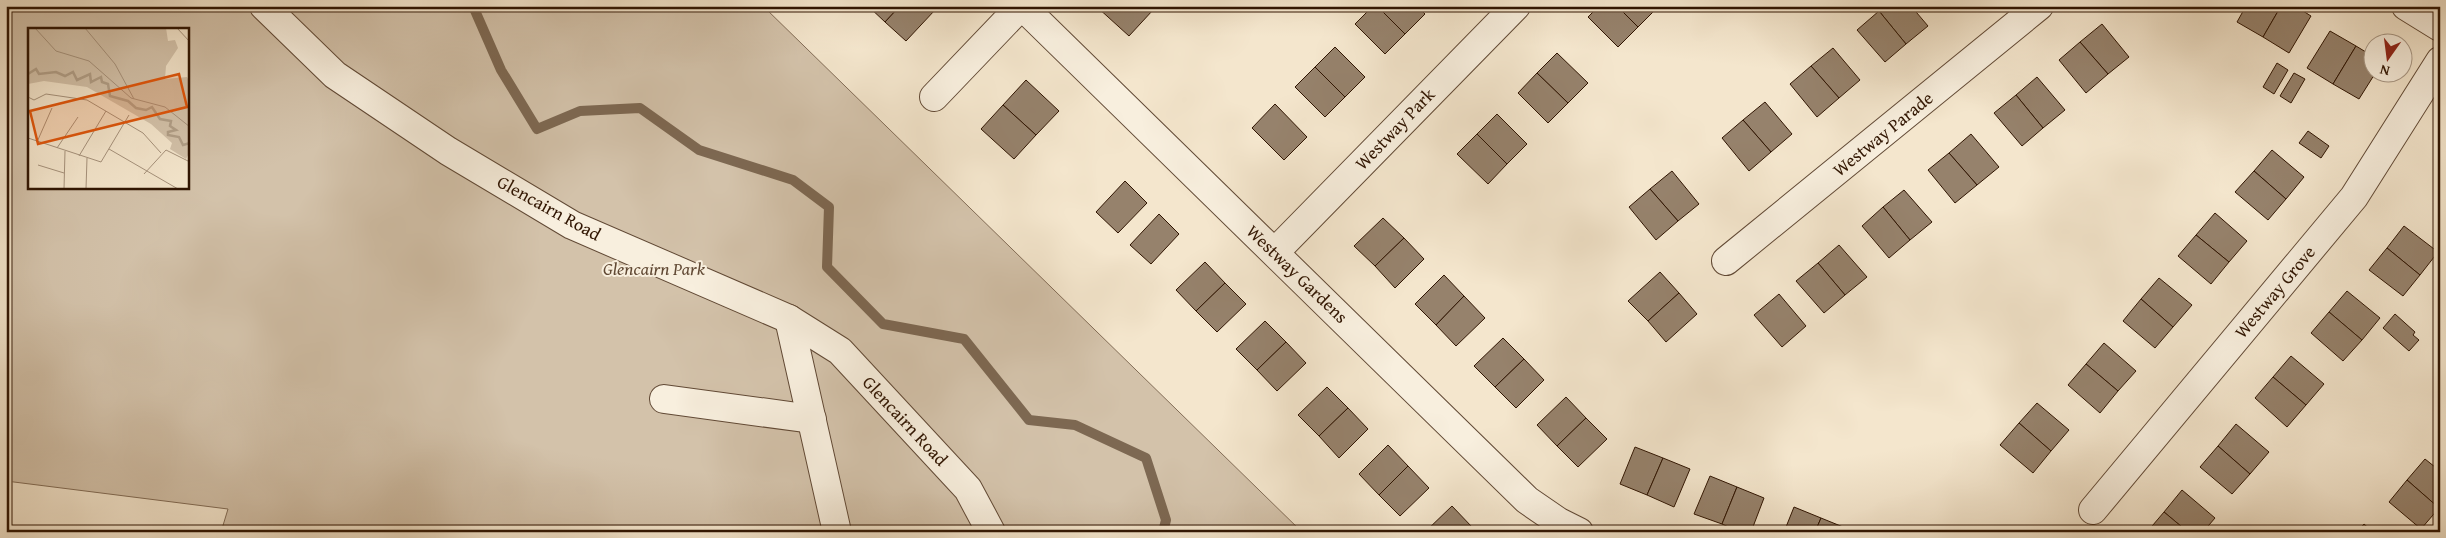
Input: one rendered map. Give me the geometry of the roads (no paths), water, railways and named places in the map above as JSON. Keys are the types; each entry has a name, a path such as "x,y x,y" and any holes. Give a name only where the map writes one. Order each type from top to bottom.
{"street":[{"name":"Glencairn Road","path":"264,6 335,75 448,151 572,225 789,319 840,351 968,488 991,532"},
{"path":"934,97 1022,6"},
{"name":"Westway Gardens","path":"1022,6 1527,500 1559,522 1580,532"},
{"name":"Westway Park","path":"1275,252 1516,6"},
{"name":"Westway Parade","path":"1726,261 2039,6"},
{"path":"2406,6 2440,27"},
{"name":"Westway Grove","path":"2093,510 2354,197 2440,61"},
{"path":"789,319 837,532"},
{"path":"664,399 812,419"}],"waterway":[{"path":"473,6 501,70 537,129 580,111 640,108 699,150 793,180 829,207 827,267 883,324 964,339 1029,420 1075,425 1146,458 1166,520 1163,532"}],"park label":[{"name":"Glencairn Park","path":"654,269"}]}
